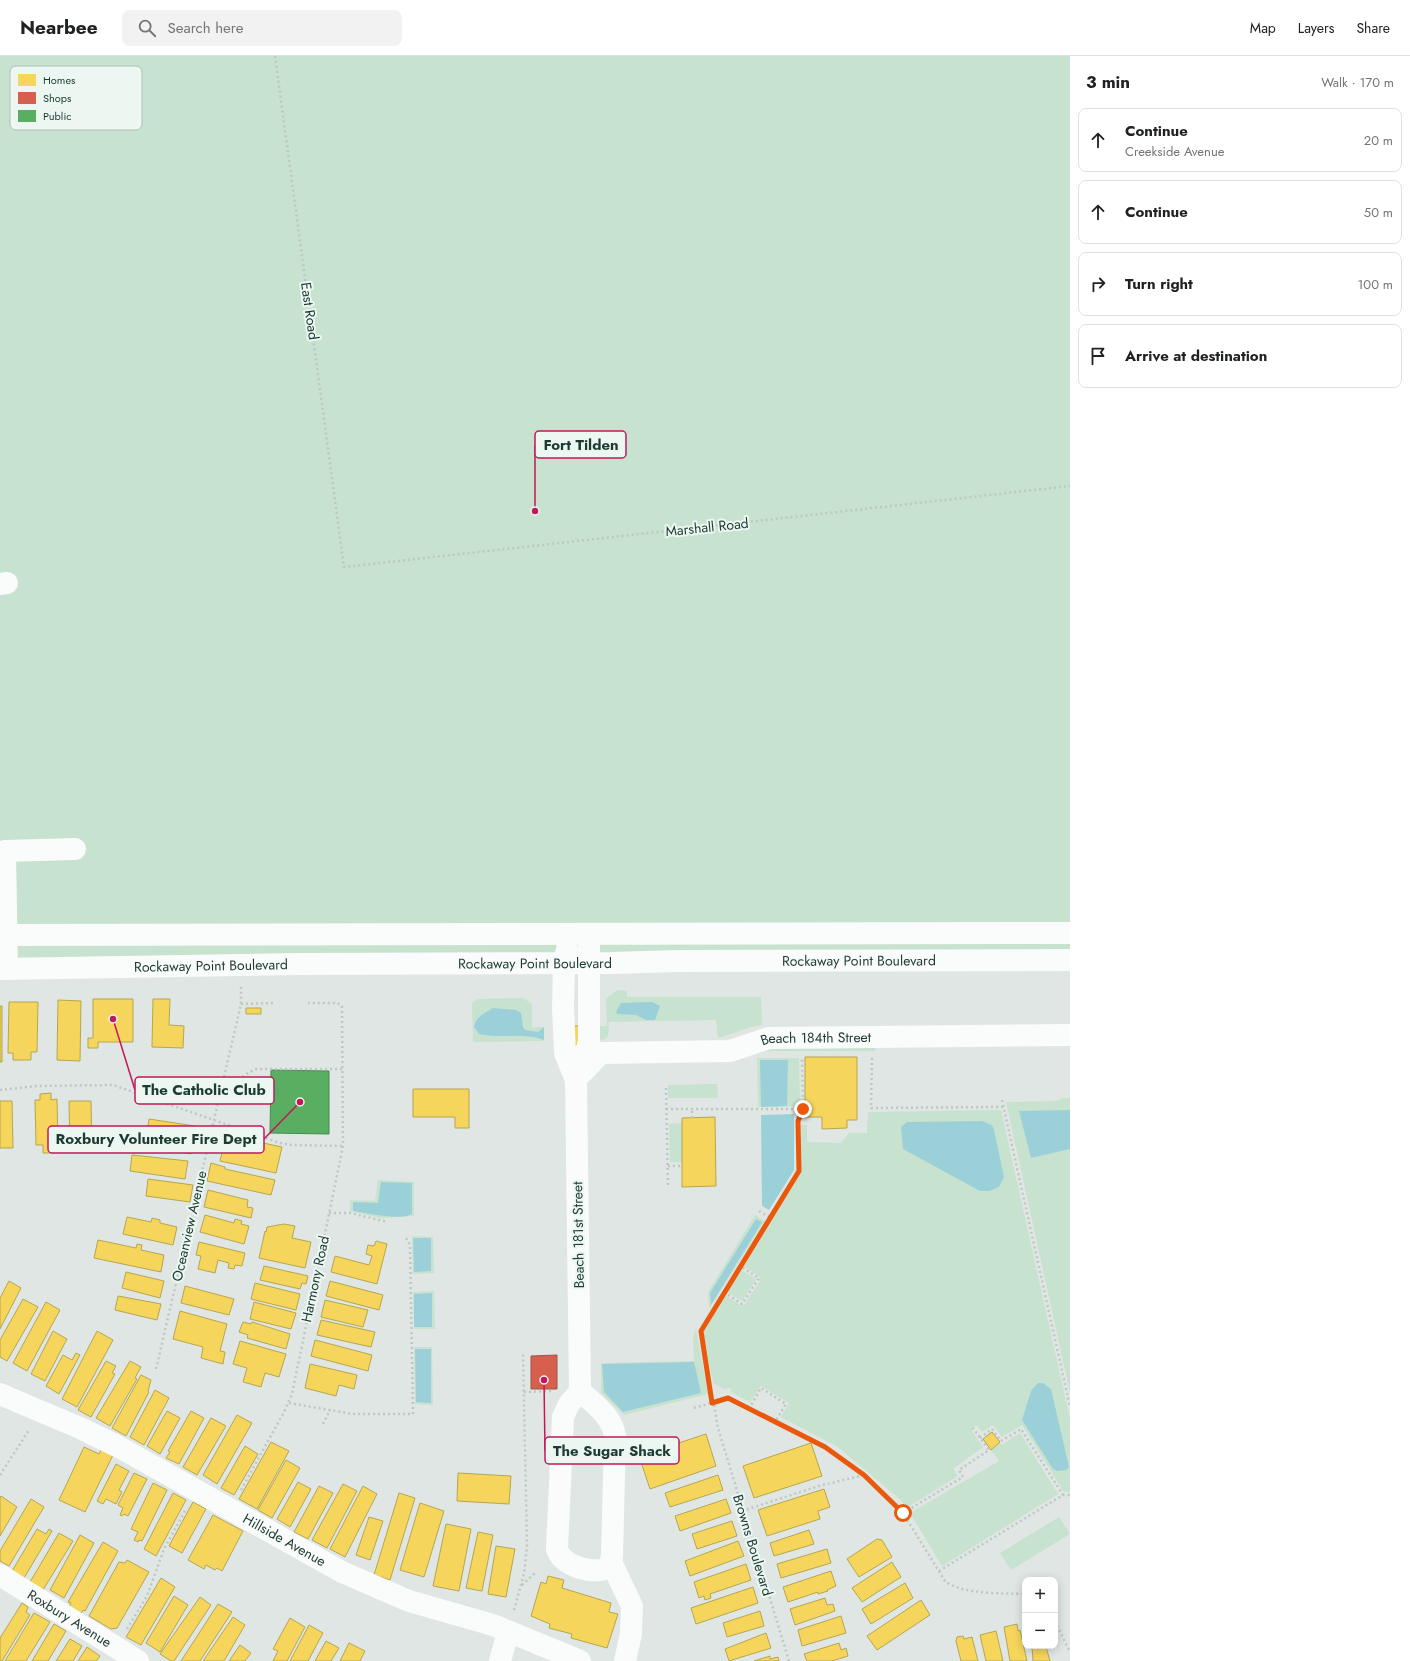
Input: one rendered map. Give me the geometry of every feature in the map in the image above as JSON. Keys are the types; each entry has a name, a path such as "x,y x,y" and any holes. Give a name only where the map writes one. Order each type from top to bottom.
{"street":[{"path":"3,968 5,852 75,849"},
{"name":"Rockaway Point Boulevard","path":"3,935 1070,933"},
{"path":"298,934 299,964"},
{"path":"400,964 401,934"},
{"name":"Beach 181st Street","path":"579,934 588,963 589,1042 576,1080 580,1391"},
{"name":"Beach 181st Street","path":"576,1080 565,1053 564,963 579,934"},
{"name":"Rockaway Point Boulevard","path":"3,968 299,964 1070,960"},
{"path":"542,963 549,985 553,1064 576,1080"},
{"name":"Beach 184th Street","path":"576,1080 601,1053 730,1051 769,1038 1070,1035"},
{"path":"612,1562 609,1567 598,1571 570,1565 558,1556 557,1549 563,1417 569,1404 580,1391 606,1416 614,1429 615,1452 612,1562 632,1606 631,1634 625,1661"},
{"name":"Hillside Avenue","path":"0,1394 119,1447 342,1572 376,1588 409,1601 493,1625 580,1661"},
{"name":"Roxbury Avenue","path":"0,1575 138,1661"},
{"path":"501,1657 508,1632"}],"path":[{"name":"East Road","path":"275,56 344,567"},
{"name":"Marshall Road","path":"344,567 1070,486"},
{"name":"Oceanview Avenue","path":"156,1369 241,1004 241,985"},
{"path":"241,1004 275,1003"},
{"name":"Harmony Road","path":"229,1510 289,1402 343,1146 342,1006 337,1003 308,1003"},
{"name":"Browns Boulevard","path":"789,1661 742,1511 718,1428 712,1403 701,1331 769,1217 799,1171 798,1121 803,1109 802,1055"},
{"path":"872,1055 871,1108 1003,1107"},
{"path":"221,1090 255,1069 342,1069"},
{"path":"0,1090 38,1086 113,1086 285,1144 343,1146"},
{"path":"666,1088 668,1186"},
{"path":"1002,1100 1070,1407"},
{"path":"666,1109 803,1109"},
{"path":"692,1110 692,1118"},
{"path":"668,1166 682,1166"},
{"path":"759,1211 769,1217"},
{"path":"329,1213 350,1213 388,1222"},
{"path":"289,1402 353,1414 413,1414 410,1245 406,1238"},
{"path":"724,1292 742,1304 758,1278 740,1266"},
{"path":"508,1632 527,1561 523,1354"},
{"path":"749,1409 762,1388 786,1404 775,1422"},
{"path":"524,1392 556,1391"},
{"path":"694,1408 728,1398 825,1447 864,1475 903,1513 945,1582 952,1587 1022,1594"},
{"path":"323,1424 330,1410"},
{"path":"0,1475 40,1411"},
{"path":"903,1513 963,1477 959,1470 989,1450 973,1428"},
{"path":"980,1438 992,1429 1001,1441 1021,1429 1063,1495"},
{"path":"742,1511 819,1486 864,1475"},
{"path":"116,1647 147,1596 164,1549 196,1491"},
{"path":"939,1571 1063,1495 1070,1495"},
{"path":"521,1587 535,1573"},
{"path":"1058,1627 1070,1652"}],"green space":[{"path":"0,56 1070,56 1070,965 0,968"},
{"path":"617,990 627,991 627,997 761,997 762,1025 751,1027 719,1038 717,1034 716,1020 609,1022 607,1037 602,1040 599,1039 595,1026 607,1026 606,999"},
{"path":"523,998 532,1004 532,1027 544,1027 543,1041 473,1042 472,1003 478,999"},
{"path":"875,1048 875,1051 759,1051 766,1049"},
{"path":"757,1058 799,1058 800,1106 758,1107"},
{"path":"717,1084 718,1098 668,1098 668,1085"},
{"path":"1063,1098 1070,1098 1070,1393 1006,1102 1057,1101"},
{"path":"1001,1110 1070,1419 1070,1492 1064,1492 1022,1425 1002,1437 993,1425 982,1432 976,1425 972,1431 983,1447 953,1469 958,1476 906,1508 902,1501 838,1447 781,1417 789,1403 761,1386 750,1402 731,1392 731,1389 728,1388 726,1390 713,1383 703,1330 725,1295 742,1306 760,1281 760,1277 744,1266 801,1172 801,1125 807,1125 807,1142 841,1143 849,1133 867,1133 868,1112"},
{"path":"682,1123 682,1162 670,1162 669,1124"},
{"path":"378,1180 414,1182 414,1216 381,1218 350,1211 350,1200 375,1201"},
{"path":"755,1215 765,1221 709,1309 708,1292"},
{"path":"412,1236 433,1237 434,1273 413,1274"},
{"path":"741,1270 756,1279 742,1301 727,1292"},
{"path":"434,1291 435,1329 414,1329 413,1292"},
{"path":"696,1329 708,1394 624,1415 601,1393 601,1363 694,1361 693,1336"},
{"path":"414,1347 432,1347 433,1405 415,1404"},
{"path":"1020,1433 1058,1494 942,1566 910,1513 999,1461 991,1450 1000,1442 1002,1445"},
{"path":"1059,1517 1070,1534 1011,1570 1000,1553"}],"water":[{"path":"652,1002 660,1006 655,1020 646,1020 636,1015 617,1014 616,1012 621,1003"},
{"path":"493,1008 516,1010 521,1013 523,1027 525,1030 538,1032 544,1027 544,1040 528,1036 495,1036 479,1034 474,1027 475,1023 481,1016"},
{"path":"760,1060 788,1060 787,1106 761,1107"},
{"path":"1070,1110 1070,1149 1031,1158 1019,1111"},
{"path":"794,1114 794,1170 769,1210 762,1206 761,1115"},
{"path":"982,1121 992,1125 994,1130 1004,1177 999,1187 989,1191 980,1191 903,1149 901,1127 907,1122"},
{"path":"381,1182 412,1183 412,1214 392,1217 353,1211 353,1202 378,1203"},
{"path":"756,1219 762,1222 711,1305 710,1293"},
{"path":"413,1238 431,1238 431,1271 414,1272"},
{"path":"432,1293 432,1327 414,1327 414,1294"},
{"path":"415,1349 431,1349 431,1403 416,1402"},
{"path":"694,1362 701,1393 623,1412 604,1392 602,1364"},
{"path":"1038,1383 1043,1383 1051,1389 1069,1467 1066,1470 1057,1471 1053,1469 1022,1420 1031,1391"}],"building: Homes":[{"path":"93,999 133,999 133,1042 98,1042 98,1048 88,1048 88,1038 93,1038"},
{"path":"153,999 170,999 169,1025 184,1026 183,1048 152,1047"},
{"path":"58,1000 81,1001 80,1061 57,1060"},
{"path":"9,1002 38,1002 37,1052 31,1052 31,1060 13,1060 13,1053 8,1053"},
{"path":"0,1006 2,1006 2,1062 0,1062"},
{"path":"246,1008 261,1008 261,1014 246,1014"},
{"path":"572,1026 582,1026 583,1044 572,1044"},
{"path":"805,1057 857,1057 857,1120 847,1120 847,1128 822,1129 822,1117 805,1117"},
{"path":"413,1089 469,1089 469,1128 455,1128 455,1117 413,1117"},
{"path":"51,1093 51,1100 57,1099 58,1145 53,1145 54,1153 43,1153 43,1145 36,1145 35,1100 40,1100 40,1094"},
{"path":"0,1101 12,1101 13,1148 0,1148"},
{"path":"69,1101 91,1101 92,1152 70,1152"},
{"path":"715,1117 716,1186 682,1187 682,1118"},
{"path":"149,1119 195,1126 191,1154 145,1147"},
{"path":"226,1135 282,1147 276,1173 220,1161"},
{"path":"132,1155 188,1161 185,1179 130,1171"},
{"path":"211,1163 225,1167 225,1169 275,1180 271,1195 207,1181"},
{"path":"148,1179 193,1185 190,1202 146,1196"},
{"path":"208,1190 248,1200 247,1207 253,1208 251,1218 204,1207"},
{"path":"205,1215 234,1223 235,1219 242,1221 241,1224 249,1226 244,1244 200,1232"},
{"path":"127,1217 151,1222 152,1218 160,1220 160,1223 177,1227 173,1245 123,1234"},
{"path":"284,1224 295,1226 292,1238 311,1242 305,1268 259,1258 267,1227"},
{"path":"98,1240 136,1248 137,1244 142,1245 141,1250 164,1255 161,1272 94,1258"},
{"path":"376,1241 387,1244 377,1284 331,1272 335,1256 369,1265 372,1256 366,1254 368,1245 374,1246"},
{"path":"199,1242 245,1253 242,1266 235,1265 234,1269 228,1268 229,1263 218,1260 215,1273 198,1269 201,1256 196,1255"},
{"path":"264,1266 308,1276 306,1284 302,1283 300,1289 260,1280"},
{"path":"126,1272 164,1281 160,1298 122,1288"},
{"path":"9,1281 21,1288 0,1329 0,1298"},
{"path":"330,1281 383,1295 379,1310 326,1296"},
{"path":"255,1283 300,1294 296,1310 251,1299"},
{"path":"185,1286 234,1299 229,1315 181,1303"},
{"path":"118,1296 161,1304 157,1320 115,1310"},
{"path":"23,1299 38,1307 7,1361 0,1357 0,1340"},
{"path":"325,1300 368,1310 363,1327 321,1317"},
{"path":"46,1302 60,1310 27,1371 13,1363"},
{"path":"254,1302 296,1313 291,1329 250,1319"},
{"path":"180,1311 227,1324 220,1351 225,1352 223,1364 201,1358 203,1347 173,1339"},
{"path":"321,1320 375,1332 371,1347 317,1335"},
{"path":"243,1322 251,1324 252,1322 290,1334 286,1349 247,1338 248,1335 239,1332"},
{"path":"53,1331 67,1339 45,1381 31,1374"},
{"path":"97,1331 113,1340 77,1407 62,1399"},
{"path":"315,1340 372,1355 368,1371 311,1356"},
{"path":"240,1341 286,1354 279,1377 265,1373 261,1387 243,1382 247,1368 233,1364"},
{"path":"76,1353 80,1355 59,1394 46,1386 63,1355 72,1360"},
{"path":"106,1361 116,1366 112,1373 115,1374 91,1417 78,1410"},
{"path":"130,1361 141,1367 135,1378 137,1379 110,1426 96,1418"},
{"path":"310,1364 357,1375 354,1389 339,1385 336,1396 305,1388"},
{"path":"141,1375 151,1380 149,1392 126,1436 112,1428"},
{"path":"155,1390 169,1398 144,1445 130,1437"},
{"path":"167,1411 180,1418 160,1454 147,1446"},
{"path":"191,1411 204,1418 179,1464 166,1458 170,1452 168,1451"},
{"path":"237,1415 252,1423 217,1484 203,1475"},
{"path":"211,1418 226,1426 197,1475 183,1467"},
{"path":"992,1432 1000,1442 991,1450 983,1439"},
{"path":"706,1434 716,1466 650,1489 639,1456"},
{"path":"271,1442 289,1451 257,1509 239,1499"},
{"path":"811,1443 822,1476 754,1498 743,1466"},
{"path":"245,1446 258,1454 234,1495 221,1488"},
{"path":"84,1447 99,1454 102,1447 114,1453 85,1512 59,1500"},
{"path":"286,1460 300,1468 272,1518 258,1510"},
{"path":"116,1464 129,1471 119,1490 122,1492 116,1504 106,1499 103,1504 97,1501"},
{"path":"134,1473 147,1479 128,1516 124,1514 122,1516 120,1515 123,1508 118,1505"},
{"path":"458,1473 511,1476 509,1504 457,1501"},
{"path":"718,1475 723,1490 670,1507 665,1493"},
{"path":"298,1482 311,1489 290,1527 277,1519"},
{"path":"153,1483 167,1490 142,1541 139,1540 138,1542 134,1540 138,1532 131,1529"},
{"path":"343,1484 357,1491 327,1548 312,1540"},
{"path":"319,1486 333,1493 308,1539 294,1532"},
{"path":"363,1486 377,1494 345,1557 330,1549"},
{"path":"824,1489 830,1507 818,1511 820,1519 767,1536 758,1510"},
{"path":"173,1493 186,1500 156,1556 144,1549"},
{"path":"399,1493 415,1498 390,1580 374,1575"},
{"path":"1,1496 17,1507 0,1536 0,1498"},
{"path":"31,1499 44,1507 9,1566 0,1561 0,1551"},
{"path":"726,1499 731,1513 680,1531 675,1516"},
{"path":"193,1502 206,1509 182,1553 169,1546"},
{"path":"420,1503 444,1511 424,1577 400,1570"},
{"path":"213,1515 243,1531 222,1571 217,1568 215,1570 206,1565 204,1569 188,1560"},
{"path":"369,1517 383,1521 370,1560 356,1555"},
{"path":"732,1521 737,1536 697,1549 692,1534"},
{"path":"446,1524 471,1529 459,1591 433,1586"},
{"path":"37,1529 46,1534 49,1529 52,1531 24,1578 12,1571"},
{"path":"809,1530 814,1544 774,1556 770,1543"},
{"path":"478,1532 493,1535 482,1591 466,1588"},
{"path":"59,1533 73,1541 43,1590 30,1582"},
{"path":"80,1535 94,1543 64,1598 50,1590"},
{"path":"877,1539 882,1540 892,1557 859,1577 847,1559"},
{"path":"738,1541 744,1556 690,1576 685,1561"},
{"path":"103,1542 118,1551 85,1611 83,1610 79,1617 67,1610 71,1603 68,1602"},
{"path":"496,1546 515,1549 506,1597 488,1594"},
{"path":"827,1549 831,1563 781,1578 777,1564"},
{"path":"127,1560 149,1572 117,1628 111,1629 89,1616 119,1562 125,1563"},
{"path":"892,1562 901,1577 862,1602 852,1588"},
{"path":"746,1564 751,1580 710,1594 711,1598 705,1600 704,1596 699,1598 694,1582"},
{"path":"831,1571 836,1586 827,1590 828,1591 818,1594 818,1592 788,1602 783,1587"},
{"path":"548,1576 564,1580 562,1588 611,1603 609,1612 618,1614 607,1648 571,1638 572,1634 549,1628 550,1624 531,1616 541,1582 546,1584"},
{"path":"161,1578 175,1587 141,1645 126,1637"},
{"path":"905,1583 913,1598 871,1624 862,1609"},
{"path":"753,1587 758,1603 696,1624 691,1608"},
{"path":"174,1596 188,1605 160,1652 146,1643"},
{"path":"200,1597 211,1605 174,1661 171,1661 160,1654"},
{"path":"825,1598 827,1605 833,1604 835,1611 795,1625 790,1609"},
{"path":"921,1600 930,1615 877,1650 867,1636"},
{"path":"22,1603 28,1607 26,1612 30,1615 2,1661 0,1661 0,1638"},
{"path":"218,1604 232,1612 200,1661 181,1661"},
{"path":"760,1611 764,1626 727,1637 723,1623"},
{"path":"34,1613 50,1622 26,1661 5,1661"},
{"path":"841,1616 846,1633 802,1646 798,1630"},
{"path":"233,1617 245,1625 224,1661 203,1661"},
{"path":"290,1618 305,1627 287,1661 273,1661 278,1651 273,1649"},
{"path":"54,1624 66,1631 48,1661 32,1661"},
{"path":"1017,1624 1018,1631 1020,1630 1022,1639 1022,1649 1024,1649 1027,1661 1010,1661 1004,1627"},
{"path":"309,1625 323,1633 308,1661 290,1661"},
{"path":"996,1631 1003,1661 986,1661 980,1635"},
{"path":"766,1633 771,1648 729,1661 725,1649"},
{"path":"963,1636 964,1639 972,1637 978,1661 961,1661 956,1641 957,1637"},
{"path":"70,1639 82,1646 73,1661 56,1661"},
{"path":"326,1641 339,1648 331,1661 315,1661"},
{"path":"349,1643 365,1651 360,1661 340,1661"},
{"path":"839,1643 841,1650 846,1648 848,1656 832,1661 807,1661 804,1654"},
{"path":"240,1645 251,1653 245,1661 229,1661"},
{"path":"87,1647 100,1656 96,1661 78,1661"},
{"path":"1032,1649 1047,1649 1050,1661 1033,1661"},
{"path":"770,1656 770,1659 778,1657 779,1661 754,1661"}],"building: Shops":[{"path":"557,1355 557,1389 531,1389 531,1356"}],"building: Public":[{"path":"271,1070 329,1071 329,1134 270,1133"}],"place":[{"name":"Fort Tilden","path":"535,511"},
{"name":"The Catholic Club","path":"113,1019"},
{"name":"Roxbury Volunteer Fire Dept","path":"300,1102"},
{"name":"The Sugar Shack","path":"544,1380"}],"route":[{"path":"803,1109 798,1121 799,1171 769,1217 701,1331 712,1403 728,1398 825,1447 864,1475 903,1513"}]}
